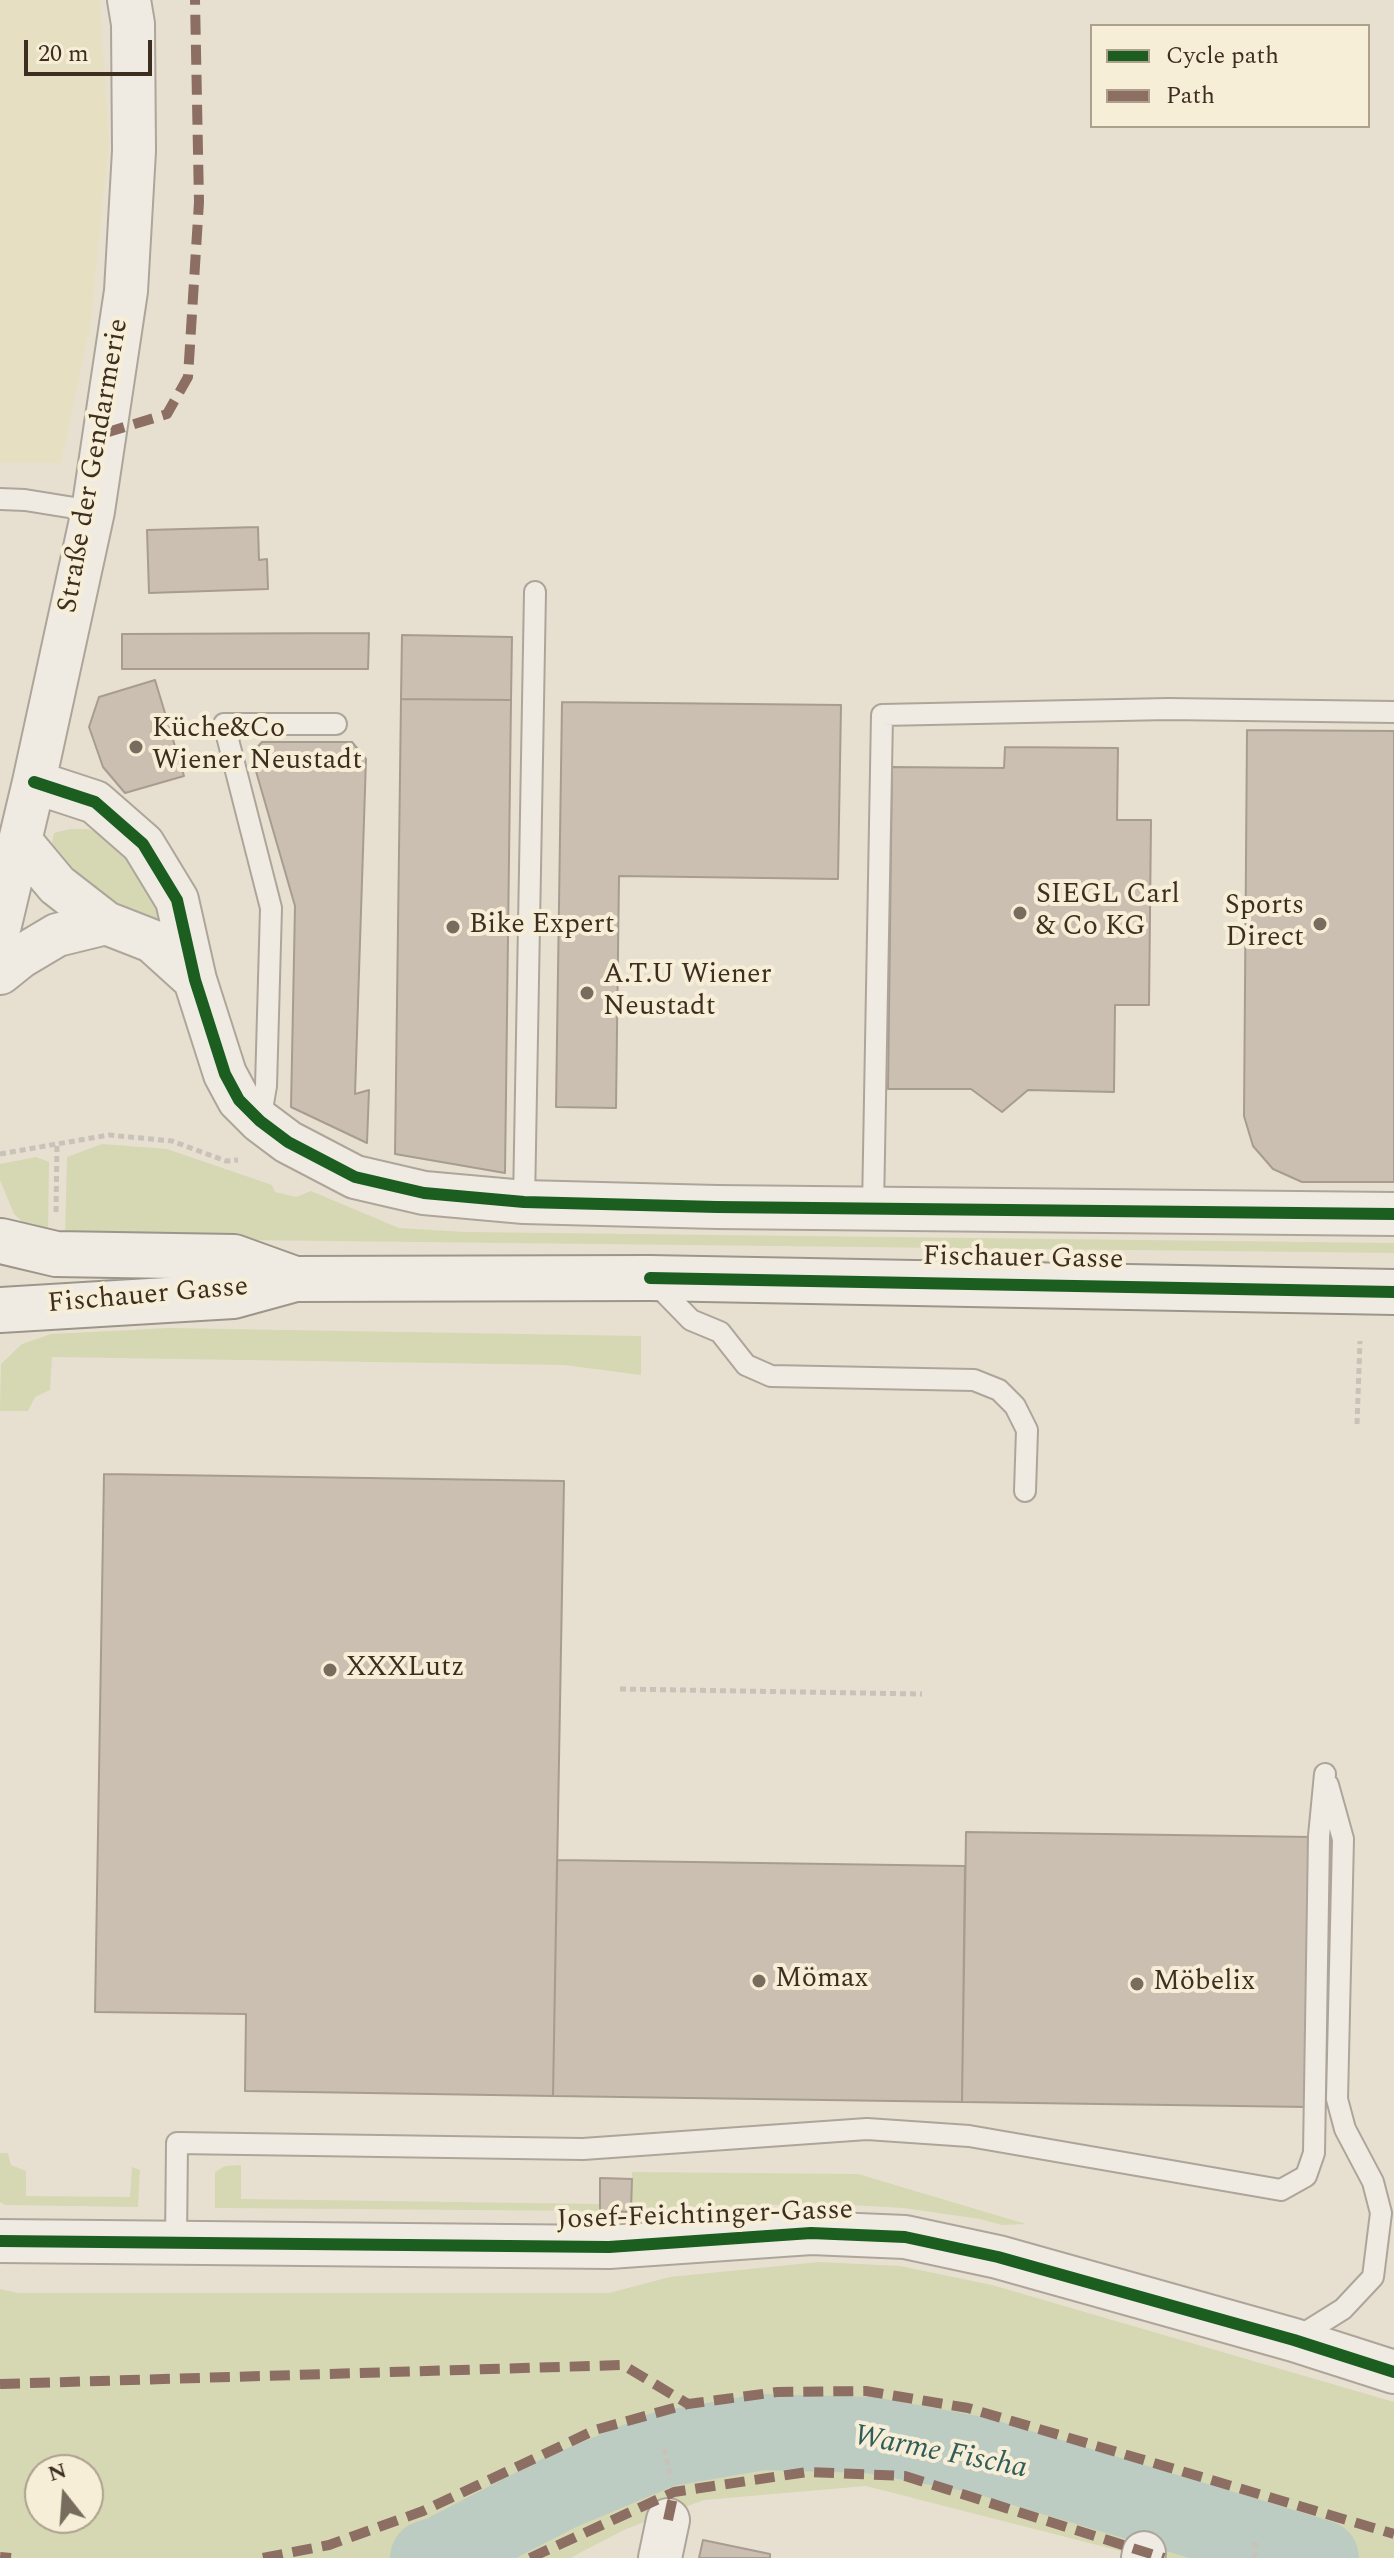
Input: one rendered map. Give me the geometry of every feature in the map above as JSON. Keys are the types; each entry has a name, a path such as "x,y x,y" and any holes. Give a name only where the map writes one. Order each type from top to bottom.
{"main road":[{"name":"Fischauer Gasse","path":"0,1240 56,1254 234,1257 295,1279"},
{"path":"0,1240 6,1265 0,1293"},
{"name":"Fischauer Gasse","path":"0,1310 233,1296 295,1279 650,1278 1394,1292"}],"street":[{"name":"Straße der Gendarmerie","path":"0,925 93,511 126,291 134,151 133,24 129,0"},
{"path":"34,782 95,802 143,844 177,900 195,980 225,1074 239,1100 274,1131 355,1177 424,1193 524,1202 1394,1214"},
{"path":"21,842 57,885 106,923 152,941 195,980"},
{"path":"0,973 57,935 106,923"},
{"name":"Josef-Feichtinger-Gasse","path":"0,2241 609,2247 811,2233 905,2237 998,2257 1294,2340 1394,2372"}],"lane":[{"path":"0,499 93,511"},
{"path":"524,1202 535,592"},
{"path":"873,1208 882,715 1168,709 1394,712"},
{"path":"274,1131 266,1086 271,908 224,724 336,724"},
{"path":"650,1278 691,1320 720,1332 746,1365 771,1376 974,1380 999,1390 1015,1406 1027,1430 1025,1491"},
{"path":"176,2243 177,2143 583,2149 867,2129 969,2136 1281,2190 1306,2176 1314,2153 1319,1836 1325,1774 1343,1839 1337,2099 1345,2129 1373,2182 1381,2213 1373,2277 1343,2309 1294,2340"}],"path":[{"path":"0,1154 109,1135 172,1141 226,1161 246,1160 274,1131"},
{"path":"56,1254 57,1144"},
{"path":"1357,1424 1360,1341"},
{"path":"620,1689 922,1694"},
{"path":"664,2449 667,2523"},
{"path":"1255,2540 1255,2558"}],"shaded area":[{"path":"0,0 100,0 109,143 90,327 61,463 0,463"}],"green space":[{"path":"88,829 118,840 153,882 163,926 115,901 79,875 52,843 54,833"},
{"path":"102,1144 167,1149 272,1185 275,1192 296,1197 311,1191 399,1228 465,1232 1394,1243 1394,1253 65,1238 67,1157"},
{"path":"36,1157 49,1162 48,1236 32,1230 14,1214 0,1180 0,1164"},
{"path":"168,1328 641,1336 641,1375 564,1365 52,1357 50,1390 35,1397 28,1411 0,1411 1,1364 22,1344 51,1334"},
{"path":"0,2153 8,2153 11,2165 26,2171 26,2196 130,2197 132,2167 140,2170 138,2207 5,2205 0,2202"},
{"path":"241,2165 241,2199 600,2204 600,2211 215,2208 215,2172 225,2166"},
{"path":"632,2172 858,2174 1026,2224 1002,2225 904,2208 815,2203 631,2212"},
{"path":"819,2262 900,2266 992,2285 1394,2402 1394,2558 1148,2558 866,2486 704,2500 626,2529 570,2558 0,2558 0,2289 18,2293 609,2293 670,2277"}],"building":[{"path":"258,527 259,560 267,559 268,589 149,593 147,530"},
{"path":"369,633 368,669 122,669 122,634"},
{"path":"402,635 512,637 511,700 401,699"},
{"name":"Küche&Co Wiener Neustadt","path":"155,680 184,776 125,793 103,767 89,727 99,697"},
{"name":"Bike Expert","path":"401,699 511,700 505,1173 395,1154"},
{"name":"A.T.U Wiener Neustadt","path":"562,702 841,705 838,879 619,876 616,1108 556,1107"},
{"name":"Sports Direct","path":"1247,730 1394,731 1394,1182 1302,1182 1273,1169 1253,1146 1244,1116"},
{"path":"262,742 352,742 366,759 355,1094 369,1090 367,1143 291,1107 295,906 251,754"},
{"name":"SIEGL Carl & Co KG","path":"1005,747 1118,748 1117,820 1151,820 1149,1005 1115,1005 1114,1092 1028,1090 1002,1112 971,1089 888,1089 892,767 1004,768"},
{"name":"XXXLutz","path":"104,1474 564,1481 553,2096 245,2091 246,2014 95,2012"},
{"name":"Möbelix","path":"966,1832 1312,1837 1307,2107 962,2102"},
{"name":"Mömax","path":"557,1860 965,1866 962,2102 553,2096"},
{"path":"600,2178 632,2179 631,2212 600,2211"},
{"path":"703,2540 770,2554 770,2558 699,2558"}],"waterway":[{"name":"Warme Fischa","path":"428,2558 559,2493 664,2449 762,2432 870,2435 979,2455 1321,2558"}],"marked path":[{"path":"105,433 167,414 188,377 199,202 195,0"},
{"path":"0,2384 623,2365 688,2404"},
{"path":"263,2558 329,2545 423,2511 595,2430 688,2404 777,2392 866,2391 968,2408 1394,2534"},
{"path":"530,2558 674,2492 807,2472 905,2476 1164,2558"},
{"path":"668,2520 674,2492"},
{"path":"0,2557 11,2558"}],"cycle path":[{"path":"34,782 95,802 143,844 177,900 195,980 225,1074 239,1100 288,1142 355,1177 424,1193 524,1202 1394,1214"},
{"path":"650,1278 1394,1292"},
{"path":"0,2241 609,2247 811,2233 905,2237 998,2257 1294,2340 1394,2372"}],"place":[{"name":"Küche&Co Wiener Neustadt","path":"136,747"},
{"name":"SIEGL Carl & Co KG","path":"1020,913"},
{"name":"Sports Direct","path":"1320,924"},
{"name":"Bike Expert","path":"453,927"},
{"name":"A.T.U Wiener Neustadt","path":"587,993"},
{"name":"XXXLutz","path":"330,1670"},
{"name":"Mömax","path":"759,1981"},
{"name":"Möbelix","path":"1137,1984"}]}
